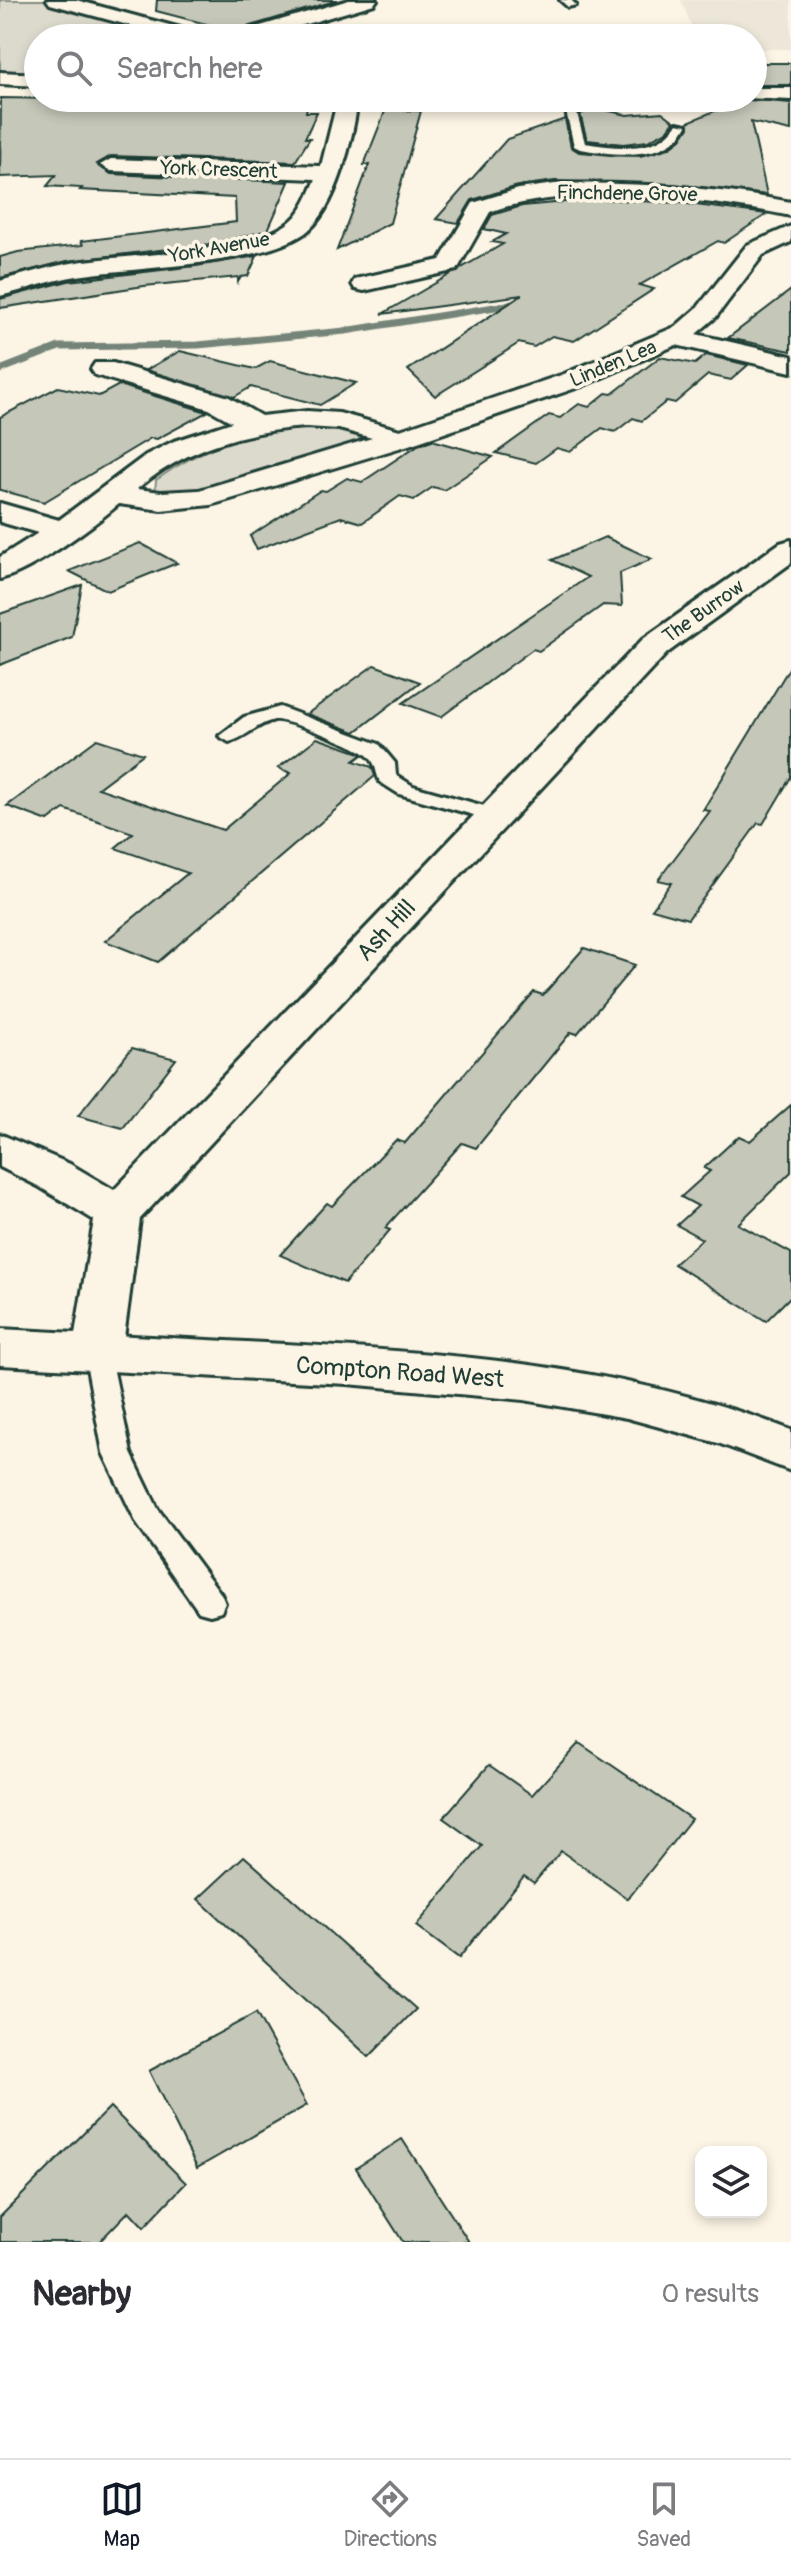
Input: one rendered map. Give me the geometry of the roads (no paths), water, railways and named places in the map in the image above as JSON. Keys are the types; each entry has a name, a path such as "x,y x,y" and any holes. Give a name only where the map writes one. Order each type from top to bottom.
{"main road":[{"path":"56,0 145,24"},
{"path":"287,24 368,0"},
{"path":"0,78 24,79"},
{"path":"767,94 791,94"},
{"name":"York Avenue","path":"0,289 73,270 267,241 301,224 312,210 328,173 347,112"},
{"name":"York Crescent","path":"112,165 328,173"},
{"name":"Finchdene Grove","path":"449,265 481,208 525,194 566,190 697,194 727,196 791,209"},
{"name":"Linden Lea","path":"114,494 161,501 201,499 399,439 573,380 674,337 695,324 755,250 791,233"},
{"path":"364,284 449,265 473,271"},
{"path":"674,337 791,364"},
{"path":"104,369 219,403 254,423"},
{"path":"0,570 62,531 155,462 213,435 254,423 326,420 373,428 399,439"},
{"path":"0,512 62,531"},
{"name":"The Burrow","path":"655,646 791,549"},
{"name":"Ash Hill","path":"118,1214 655,646"},
{"path":"0,1149 54,1175 118,1214 97,1352"},
{"name":"Compton Road West","path":"0,1347 347,1366 524,1381 627,1399 730,1427 791,1451"}],"lane":[{"path":"572,112 580,146 611,149 660,146 671,141 680,132 681,125"},
{"path":"229,736 251,721 280,713 372,748 385,763 387,778 406,790 495,815"},
{"path":"97,1352 117,1453 147,1516 210,1603"}],"waterway":[{"path":"0,370 59,347 198,345 345,331 520,303"}]}
